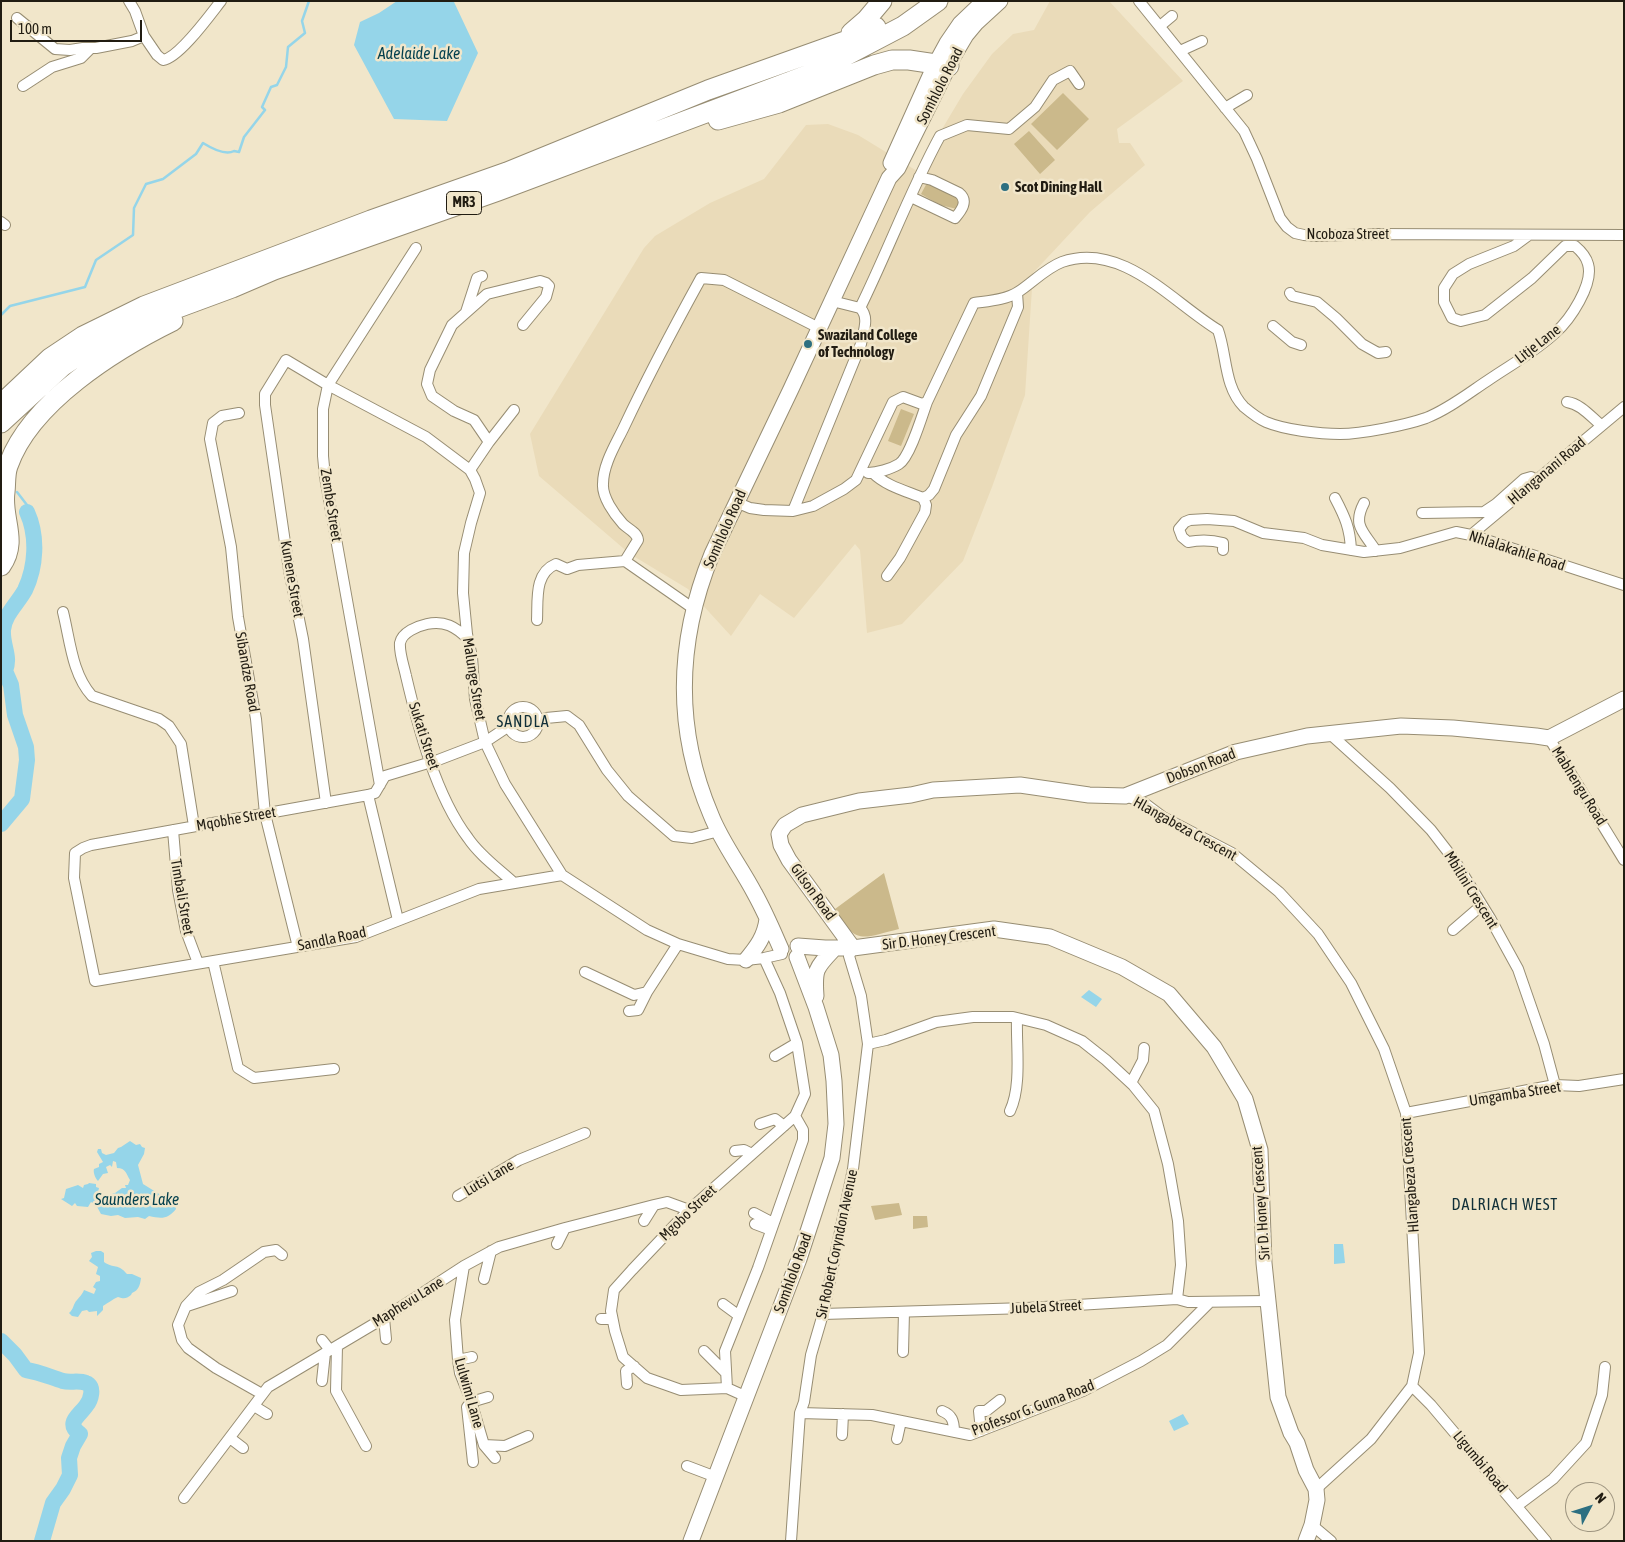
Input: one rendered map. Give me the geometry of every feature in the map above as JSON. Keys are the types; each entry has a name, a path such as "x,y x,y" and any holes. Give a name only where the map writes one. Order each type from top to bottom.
{"highway":[{"path":"841,41 866,20 882,1"},
{"name":"MR3","path":"1,404 50,358 83,336 144,306 362,223 506,172 708,90 862,35 891,20 919,1"},
{"name":"MR3","path":"1,423 62,367 99,342 149,318 232,288 274,270 498,191 815,72 903,26 938,1"},
{"path":"594,155 779,103 874,64 892,60 909,60 942,65"},
{"path":"1,566 9,548 9,527 4,499 8,467 17,445 37,418 94,366 118,351 144,335 186,315 244,291 274,270"}],"street":[{"path":"129,1 144,36 157,55 163,60 187,43 221,1"},
{"name":"Somhlolo Road","path":"692,1541 799,1259 832,1158 836,1124 831,1055 814,1001 791,952 718,832 701,792 694,766 686,719 684,687 686,654 694,609 701,581 736,502 889,178 898,168 960,24 984,1"},
{"name":"Somhlolo Road","path":"942,65 971,28 1000,1"},
{"name":"Ncoboza Street","path":"1139,1 1244,131 1257,158 1280,218 1287,227 1295,232 1316,236 1374,234 1624,235"},
{"path":"1160,26 1172,16"},
{"path":"17,18 55,49 91,48 132,41 144,36"},
{"path":"1180,51 1202,41"},
{"path":"23,86 52,67 81,58 91,48"},
{"path":"860,308 919,177 940,136 967,125 1009,129 1035,107 1053,80 1070,71 1079,84"},
{"path":"1225,108 1247,95"},
{"path":"911,198 955,218 963,209 962,195 932,180 919,177"},
{"name":"Litje Lane","path":"1017,293 1062,262 1078,259 1097,259 1120,264 1140,274 1218,330 1230,385 1244,406 1265,422 1295,429 1341,434 1381,429 1426,418 1457,401 1538,347 1569,319 1587,286 1589,266 1583,253 1575,246 1564,246 1532,278 1485,315 1461,321 1452,318 1449,314 1444,302 1444,288 1453,274 1469,264 1514,246 1529,235"},
{"name":"Zembe Street","path":"380,785 325,477 323,409 328,385 416,248"},
{"path":"466,313 477,278 482,276"},
{"path":"626,561 638,540 638,536 623,524 607,499 603,485 607,465 651,369 700,278 724,280 819,328"},
{"path":"488,442 474,420 454,411 432,396 427,384 430,370 452,326 487,294 540,281 546,283 550,286 546,297 523,325"},
{"path":"860,472 873,473 900,464 908,454 927,402 974,303 995,300 1017,293 1018,307 981,396 956,435 934,489 923,498"},
{"path":"1290,293 1292,296 1317,302 1362,344 1378,353 1386,352"},
{"path":"793,511 861,344 866,315 860,308 832,301"},
{"path":"1273,326 1292,342 1301,345"},
{"name":"Malunge Street","path":"286,360 328,385 426,437 470,470 475,479 480,493 464,552 463,593 472,657 475,699 485,742 505,784 562,874 647,930 678,944 728,959 746,960 791,952"},
{"name":"Kunene Street","path":"286,360 265,394 265,405 289,570 303,639 326,803"},
{"path":"736,502 750,508 764,510 793,511 813,506 856,480 893,402 903,397 922,404 927,402"},
{"path":"1567,402 1574,403 1582,408 1601,426"},
{"name":"Hlanganani Road","path":"1471,535 1624,407"},
{"path":"470,470 488,442 514,410"},
{"name":"Sibandze Road","path":"239,413 222,416 213,423 210,439 231,547 238,617 256,719 265,814 298,947"},
{"path":"873,473 881,480 923,498 926,505 925,512 887,576"},
{"path":"1422,513 1484,512 1524,479 1531,477 1536,480"},
{"path":"1335,498 1347,521 1351,550"},
{"path":"1364,503 1358,522 1361,531 1376,551"},
{"name":"Nhlalakahle Road","path":"1223,550 1223,543 1218,541 1197,540 1188,542 1182,537 1179,529 1185,522 1190,520 1234,521 1263,533 1304,538 1322,545 1364,552 1400,548 1456,532 1471,535 1624,585"},
{"path":"538,620 541,577 549,567 556,564 567,569 578,565 626,561 694,609"},
{"path":"63,612 78,674 84,687 92,696 159,719 169,726 181,744 194,826"},
{"name":"Sukati Street","path":"468,639 454,628 439,623 430,623 407,633 401,640 402,657 412,702 431,762 446,800 468,840 514,883"},
{"path":"1549,738 1624,699"},
{"path":"518,708 529,708 537,716 538,721 535,731 526,737 515,735 509,726 510,715 518,708"},
{"path":"538,721 546,718 567,716 579,724 607,770 628,796 674,836 692,838 718,832"},
{"name":"Mqobhe Street","path":"95,981 74,878 75,853 83,848 90,845 375,793 385,776 431,762 485,742 509,726"},
{"name":"Dobson Road","path":"780,834 785,825 802,815 859,801 933,790 1020,785 1089,795 1125,796 1236,752 1329,733 1401,726 1453,728 1549,738"},
{"name":"Mbilini Crescent","path":"1329,733 1390,788 1431,830 1455,861 1518,969 1544,1044 1555,1086"},
{"name":"Mabhengu Road","path":"1549,738 1624,860"},
{"path":"368,795 398,920"},
{"name":"Hlangabeza Crescent","path":"1125,796 1143,802 1163,817 1232,853 1278,892 1318,934 1351,983 1384,1049 1406,1113 1419,1353 1412,1386 1371,1439 1316,1489"},
{"name":"Timbali Street","path":"173,830 178,890 186,930 198,963"},
{"name":"Gilson Road","path":"780,834 781,845 789,860 853,948"},
{"name":"Sandla Road","path":"95,981 356,937 465,893 562,874"},
{"name":"Somhlolo Road","path":"755,894 767,919 791,952"},
{"path":"1453,930 1482,905"},
{"path":"746,960 762,938 766,929 767,919"},
{"name":"Sir D. Honey Crescent","path":"791,952 853,948 994,929 1050,937 1122,967 1169,994 1214,1047 1245,1099 1260,1150 1264,1263 1278,1397 1291,1433 1298,1443 1306,1470 1316,1489"},
{"path":"629,1011 638,1010 646,992 678,944"},
{"name":"Sir Robert Coryndon Avenue","path":"792,1541 800,1413 804,1402 811,1355 823,1314 853,1169 868,1044 861,996 853,963 849,956 853,948"},
{"path":"814,1001 817,970 830,949"},
{"name":"Mgobo Street","path":"747,1397 727,1388 681,1390 647,1378 624,1357 611,1312 614,1290 689,1210 795,1116 805,1094 798,1043 780,993 764,958"},
{"path":"213,961 238,1068 254,1078 334,1069"},
{"path":"585,972 634,995 646,992"},
{"path":"868,1044 886,1040 936,1022 973,1017 1017,1018 1046,1025 1082,1040 1131,1083 1154,1111 1168,1164 1178,1221 1181,1266 1177,1299"},
{"path":"1010,1111 1017,1080 1017,1018"},
{"path":"775,1056 798,1043"},
{"path":"1131,1083 1143,1060 1144,1048"},
{"name":"Umgamba Street","path":"1406,1113 1555,1086 1579,1086 1624,1079"},
{"path":"727,1388 725,1351 736,1326 738,1315 803,1140 803,1130 795,1116"},
{"path":"760,1124 775,1119 784,1126"},
{"name":"Lutsi Lane","path":"458,1196 519,1160 585,1133"},
{"path":"735,1152 744,1150 752,1154"},
{"name":"Maphevu Lane","path":"184,1498 254,1406 265,1387 384,1318 444,1274 464,1266 499,1247 565,1228 667,1202 689,1210"},
{"path":"644,1222 654,1205"},
{"path":"754,1213 772,1227"},
{"path":"755,1224 772,1227"},
{"path":"557,1244 565,1228"},
{"path":"265,1387 216,1368 188,1348 182,1340 178,1324 186,1306 199,1292 224,1280 264,1252 276,1250 282,1256"},
{"path":"484,1278 491,1252"},
{"name":"Lulwimi Lane","path":"464,1266 455,1320 458,1360 460,1373 484,1445 505,1446 528,1436"},
{"path":"186,1306 232,1291"},
{"name":"Jubela Street","path":"823,1314 1026,1308 1177,1299 1188,1302 1268,1301"},
{"name":"Professor G. Guma Road","path":"800,1413 872,1415 970,1435 1084,1391 1141,1361 1167,1345 1210,1302"},
{"path":"723,1304 738,1315"},
{"path":"902,1352 904,1312"},
{"path":"384,1318 386,1339"},
{"path":"601,1319 612,1319"},
{"path":"356,1322 366,1328"},
{"path":"322,1340 331,1350 336,1391 366,1446"},
{"path":"322,1382 331,1350"},
{"path":"704,1351 725,1372"},
{"path":"458,1360 472,1357"},
{"path":"627,1384 626,1371 634,1366"},
{"path":"1517,1506 1553,1480 1586,1443 1602,1396 1605,1367"},
{"name":"Ligumbi Road","path":"1412,1386 1431,1405 1546,1541"},
{"path":"473,1462 467,1407 471,1402 488,1397"},
{"path":"981,1431 979,1411 986,1411 1000,1400"},
{"path":"254,1406 267,1414"},
{"path":"942,1411 948,1414 954,1422 954,1432"},
{"path":"842,1435 843,1414"},
{"path":"898,1439 901,1421"},
{"path":"230,1438 243,1448"},
{"path":"484,1445 495,1458"},
{"path":"687,1466 716,1477"},
{"path":"1306,1541 1312,1525 1317,1500 1316,1489"},
{"path":"1312,1525 1331,1541"}],"shaded area":[{"name":"Swaziland College of Technology","path":"1050,1 1109,1 1183,81 1117,129 1119,143 1130,143 1145,165 1090,212 1033,273 1025,395 963,561 902,624 867,633 860,550 855,544 794,618 760,594 731,636 688,589 630,554 539,476 530,434 644,248 655,236 710,203 764,179 806,125 828,124 858,135 917,171 963,94 992,54 1013,34 1034,30"},
{"path":"1063,93 1089,119 1057,150 1031,124"},
{"path":"1029,131 1055,160 1040,174 1014,144"},
{"path":"928,181 959,198 958,203 960,207 957,209 940,205 921,194"},
{"path":"901,409 914,414 901,446 888,441"},
{"path":"884,873 899,929 868,936 855,934 842,921 835,909"},
{"path":"899,1203 902,1215 875,1220 871,1206"},
{"path":"913,1216 927,1216 928,1227 913,1229"}],"water":[{"name":"Adelaide Lake","path":"397,1 454,2 478,53 447,121 394,119 354,45 360,22 379,13"},
{"path":"1089,990 1102,999 1096,1007 1081,997"},
{"name":"Saunders Lake","path":"130,1141 136,1145 140,1144 145,1148 138,1165 143,1184 174,1201 176,1209 170,1215 161,1218 149,1216 145,1219 138,1217 125,1218 118,1215 111,1216 101,1214 96,1205 91,1202 88,1207 77,1206 75,1203 72,1206 61,1199 64,1198 66,1189 78,1185 83,1188 84,1185 89,1183 96,1184 96,1187 99,1188 98,1192 104,1198 108,1198 109,1195 122,1188 126,1188 125,1185 128,1185 130,1180 124,1170 117,1168 116,1162 113,1161 112,1167 110,1165 106,1167 108,1173 103,1174 98,1181 95,1177 94,1169 103,1162 97,1152 98,1149 101,1149 102,1153 106,1155 114,1153 118,1148"},
{"path":"1334,1244 1343,1244 1345,1263 1334,1264"},
{"path":"96,1251 104,1253 104,1262 121,1268 127,1274 141,1278 140,1285 128,1297 118,1297 103,1306 103,1310 97,1316 97,1311 89,1312 87,1310 82,1311 78,1317 72,1316 69,1313 84,1290 94,1294 96,1289 93,1287 96,1282 100,1281 100,1276 96,1274 98,1267 89,1261 92,1257 91,1253"},
{"path":"1183,1414 1189,1424 1174,1431 1169,1421"}],"waterway":[{"path":"1,315 10,306 85,287 96,260 133,235 134,208 146,184 163,179 196,154 203,143 222,152 239,152 244,137 265,110 262,107 271,87 277,85 286,67 288,47 305,33 302,21 309,1"},
{"path":"17,492 27,505 27,512"},
{"path":"1,824 22,799 27,760 26,747 15,715 11,685 5,671 7,656 3,630 6,619 29,581 33,562 33,531 27,512"},
{"path":"1,1341 26,1370 63,1381 83,1382 89,1385 91,1390 91,1397 88,1403 73,1423 80,1434 69,1458 70,1475 53,1503 42,1541"}],"place":[{"name":"Scot Dining Hall","path":"1005,187"},
{"name":"Swaziland College of Technology","path":"808,344"}],"district":[{"name":"SANDLA","path":"523,722"},
{"name":"DALRIACH WEST","path":"1505,1205"}]}
